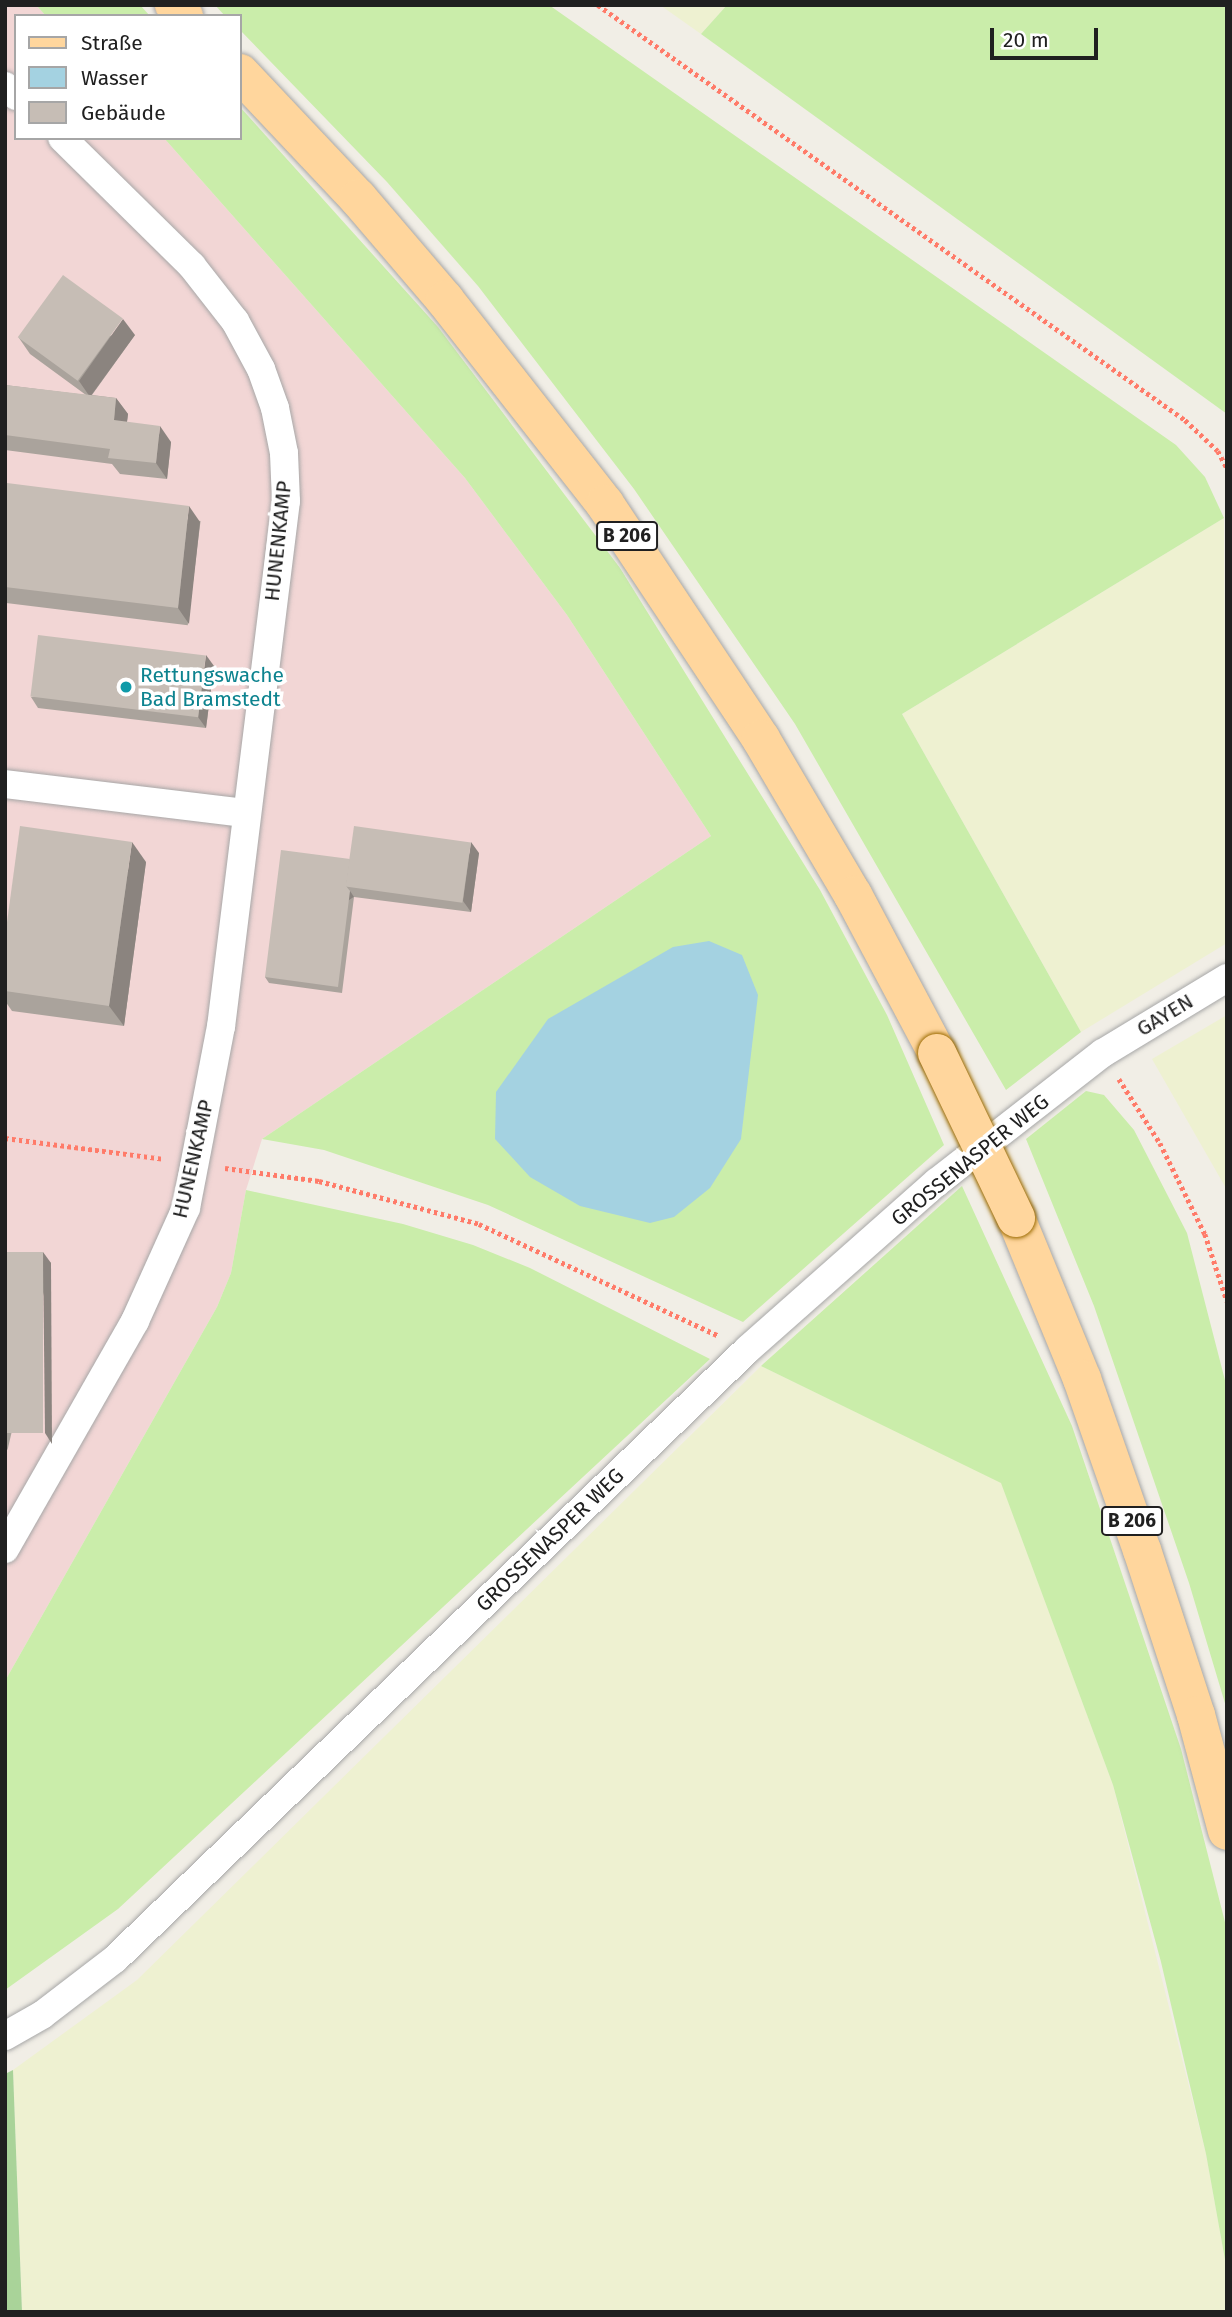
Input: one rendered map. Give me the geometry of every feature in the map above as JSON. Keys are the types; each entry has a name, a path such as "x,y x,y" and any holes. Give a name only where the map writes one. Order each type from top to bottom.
{"main road":[{"name":"B 206","path":"242,75 358,198 436,290 605,504 761,738 937,1053 1016,1218 1082,1380 1142,1550 1196,1715 1227,1831"}],"street":[{"name":"HUNENKAMP","path":"5,1549 135,1321 186,1208 221,1027 245,813 286,501 284,453 275,408 261,369 235,321 192,266 64,140"},
{"path":"5,784 245,813"},
{"name":"GAYEN","path":"1103,1053 1227,978"},
{"name":"GROSSENASPER WEG","path":"5,2036 41,2015 116,1959 748,1349 937,1182 1103,1053"}],"path":[{"path":"598,5 1185,420 1218,452 1227,468"},
{"path":"1103,1053 1160,1143 1199,1222 1227,1301"},
{"path":"5,1138 319,1181 479,1224 748,1349"}],"shaded area":[{"path":"5,5 36,5 44,14 14,14 14,140 166,140 465,478 567,615 711,836 262,1139 246,1190 231,1273 217,1307 5,1681"}],"green space":[{"path":"36,5 140,5 148,14 44,14"},
{"path":"215,5 549,5 1176,445 1205,477 1224,518 902,714 1081,1032 1006,1090 795,724 634,489 478,286 387,182 242,32 242,14 223,14"},
{"path":"660,5 727,5 701,34"},
{"path":"727,5 1227,5 1227,414 701,34"},
{"path":"242,109 438,327 620,568 820,890 887,1015 944,1145 743,1322 488,1205 324,1150 262,1139 711,836 567,615 465,478 166,140 242,140"},
{"path":"1224,518 1227,943 1081,1032 902,714"},
{"path":"1227,1015 1227,1190 1152,1059"},
{"path":"1086,1091 1104,1095 1134,1130 1187,1233 1227,1388 1227,1710 1189,1583 1094,1306 1026,1139"},
{"path":"962,1186 1072,1426 1181,1749 1227,1930 1227,2271 1206,2154 1161,1962 1113,1785 1001,1483 761,1366"},
{"path":"246,1190 403,1224 473,1245 530,1268 710,1359 118,1909 5,1990 5,1681 217,1307 231,1273"},
{"path":"761,1366 1001,1482 1113,1785 1206,2154 1227,2271 1227,2312 22,2312 13,2070 137,1980"},
{"path":"13,2070 22,2312 5,2312 5,2074"}],"water":[{"path":"709,941 742,955 758,995 741,1139 710,1188 674,1217 650,1223 580,1206 530,1177 495,1139 496,1092 548,1019 673,947"}],"building":[{"path":"63,275 123,318 78,381 18,337"},
{"path":"5,385 116,398 114,420 160,426 156,463 108,458 110,449 5,435"},
{"path":"7,483 189,506 178,608 5,587"},
{"name":"Rettungswache Bad Bramstedt","path":"38,635 206,656 198,717 30,697"},
{"path":"20,826 132,842 109,1006 5,991 5,937"},
{"path":"354,826 471,842 462,903 346,886"},
{"path":"281,850 350,859 346,886 350,891 338,987 265,977"},
{"path":"5,1252 43,1252 43,1433 5,1433"}],"place":[{"name":"Rettungswache Bad Bramstedt","path":"126,687"}]}
